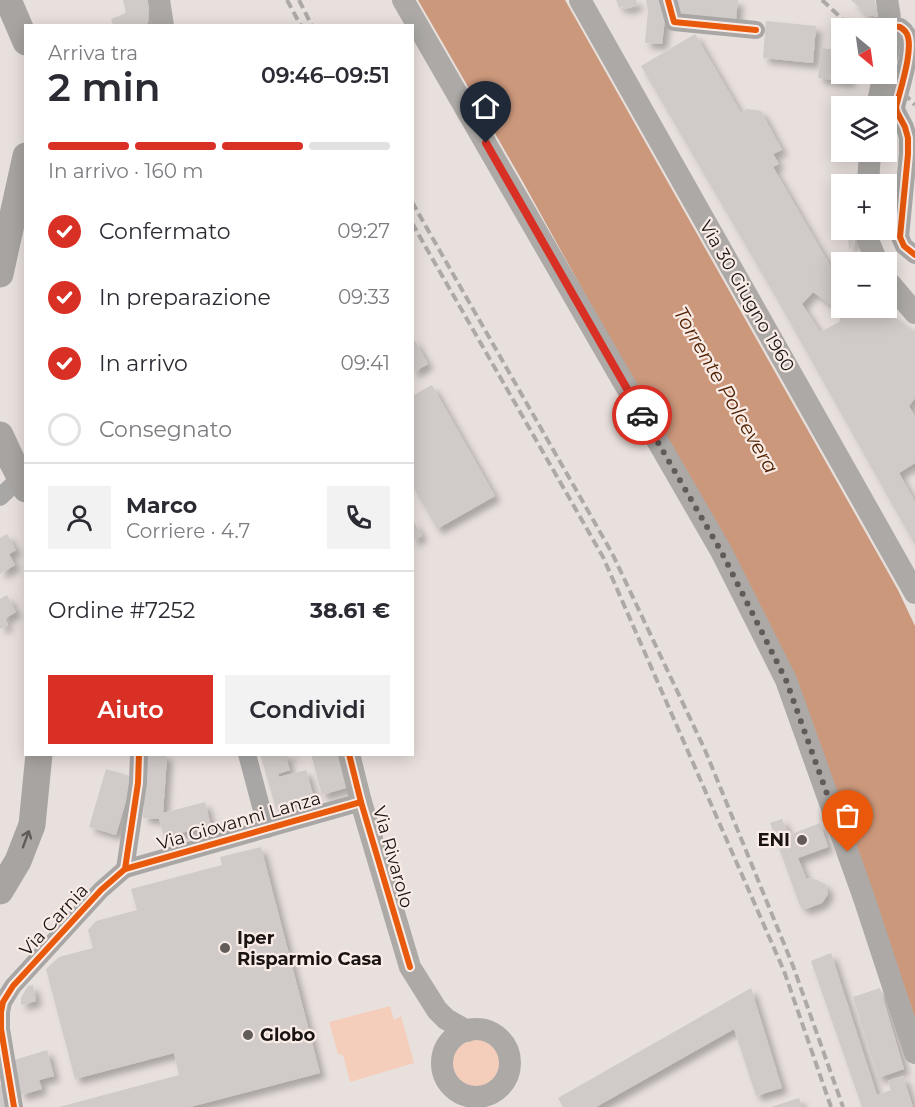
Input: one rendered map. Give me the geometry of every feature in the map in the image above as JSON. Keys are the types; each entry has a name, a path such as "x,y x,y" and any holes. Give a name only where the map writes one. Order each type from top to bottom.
{"highway":[{"path":"8,0 24,37"},
{"path":"0,274 24,165"},
{"path":"0,435 19,469 24,483"},
{"path":"0,891 18,861 32,825 39,756"}],"main road":[{"path":"403,0 721,551 786,680 864,898 915,1053"},
{"name":"Via 30 Giugno 1960","path":"580,0 915,593"},
{"path":"887,0 890,18"},
{"path":"897,292 915,313"},
{"name":"Via Rivarolo","path":"350,756 410,967 437,1010 443,1026 446,1048 442,1062 445,1076 464,1100 489,1094 502,1084 507,1076 510,1068 507,1049 495,1035 486,1030 467,1030 446,1019 437,1010"},
{"path":"446,1048 458,1034 467,1030"}],"street":[{"path":"668,0 674,22 756,30"},
{"path":"897,27 906,32 908,37 908,56 896,107 908,138 900,237 904,246 915,255"},
{"path":"0,497 17,481 19,469"},
{"path":"125,868 138,783 139,756"},
{"path":"248,756 267,829"},
{"name":"Via Giovanni Lanza","path":"125,868 361,802"},
{"name":"Via Carnia","path":"14,1107 1,1029 3,1002 14,986 125,868"}],"shaded area":[{"path":"390,1006 394,1020 401,1016 414,1063 350,1082 343,1055 338,1054 329,1022"},
{"path":"470,1033 482,1033 493,1038 501,1046 506,1063 504,1075 493,1088 482,1093 470,1093 459,1088 451,1080 446,1069 446,1057 451,1046 459,1038"}],"water":[{"name":"Torrente Polcevera","path":"418,0 565,0 898,590 915,626 915,1018 818,739 622,361 523,182"}],"building":[{"path":"123,0 149,0 147,24 113,24 111,19 126,13"},
{"path":"616,0 636,0 638,5 625,9 624,6 619,8"},
{"path":"646,0 664,0 666,11 662,44 645,43 648,11"},
{"path":"673,0 738,0 736,19 693,15 677,16"},
{"path":"851,0 875,0 878,17 868,15"},
{"path":"766,21 816,26 813,63 763,58"},
{"path":"695,34 741,113 747,109 761,111 782,150 773,154 779,164 773,167 831,267 831,305 813,292 802,304 820,332 839,322 840,318 895,318 915,332 915,398 909,406 915,417 915,463 899,473 915,502 915,545 778,301 641,66"},
{"path":"822,48 831,49 831,80 818,78"},
{"path":"848,240 855,240 855,244 849,250"},
{"path":"414,340 428,364 414,372"},
{"path":"432,385 495,496 437,529 414,489 414,395"},
{"path":"414,522 422,536 414,540"},
{"path":"7,534 16,550 9,554 15,565 0,574 0,538"},
{"path":"7,595 16,612 4,619 8,625 0,629 0,599"},
{"path":"147,756 166,756 163,813 205,802 211,826 164,837 159,819 143,818"},
{"path":"261,756 290,756 286,758 290,770 278,774 279,777 306,770 314,798 276,809"},
{"path":"312,756 341,756 349,787 322,795"},
{"path":"106,769 133,777 116,835 89,827"},
{"path":"782,819 789,835 820,823 828,847 798,858 806,878 826,885 828,894 822,903 806,909 800,906 770,823"},
{"path":"261,847 320,1073 190,1107 59,1107 179,1075 174,1053 75,1079 46,969 59,957 93,948 88,930 96,921 137,910 131,889 222,865 220,857"},
{"path":"831,953 877,1095 891,1090 888,1081 903,1076 913,1107 862,1107 811,961"},
{"path":"33,985 36,1001 21,1005 21,998 28,986"},
{"path":"751,988 782,1088 756,1096 734,1029 596,1107 563,1107 558,1098"},
{"path":"880,988 904,1069 878,1078 853,997"},
{"path":"47,1050 54,1076 39,1080 42,1089 21,1095 11,1061"},
{"path":"3,1084 9,1107 0,1107 0,1085"},
{"path":"799,1098 802,1107 771,1107"}],"railway":[{"path":"287,0 300,24"},
{"path":"299,0 311,24"},
{"path":"822,0 841,18"},
{"path":"897,74 903,80"},
{"path":"895,84 915,105"},
{"path":"414,206 612,553 705,750 793,966 843,1107"},
{"path":"414,226 603,557 784,971 831,1107"}],"cycle path":[{"path":"668,0 674,22 756,30"},
{"path":"897,27 903,29 909,41 908,59 896,107 908,138 900,237 904,246 915,255"},
{"path":"14,1107 1,1029 3,1002 13,986 101,890 125,869 138,783 139,756"},
{"path":"350,756 410,967"},
{"path":"125,869 361,802"}],"way so far":[{"path":"642,415 721,551 786,680 848,852"}],"place":[{"name":"ENI","path":"802,840"},
{"name":"Iper Risparmio Casa","path":"225,948"},
{"name":"Globo","path":"248,1035"}],"route":[{"path":"486,143 642,415"}]}
